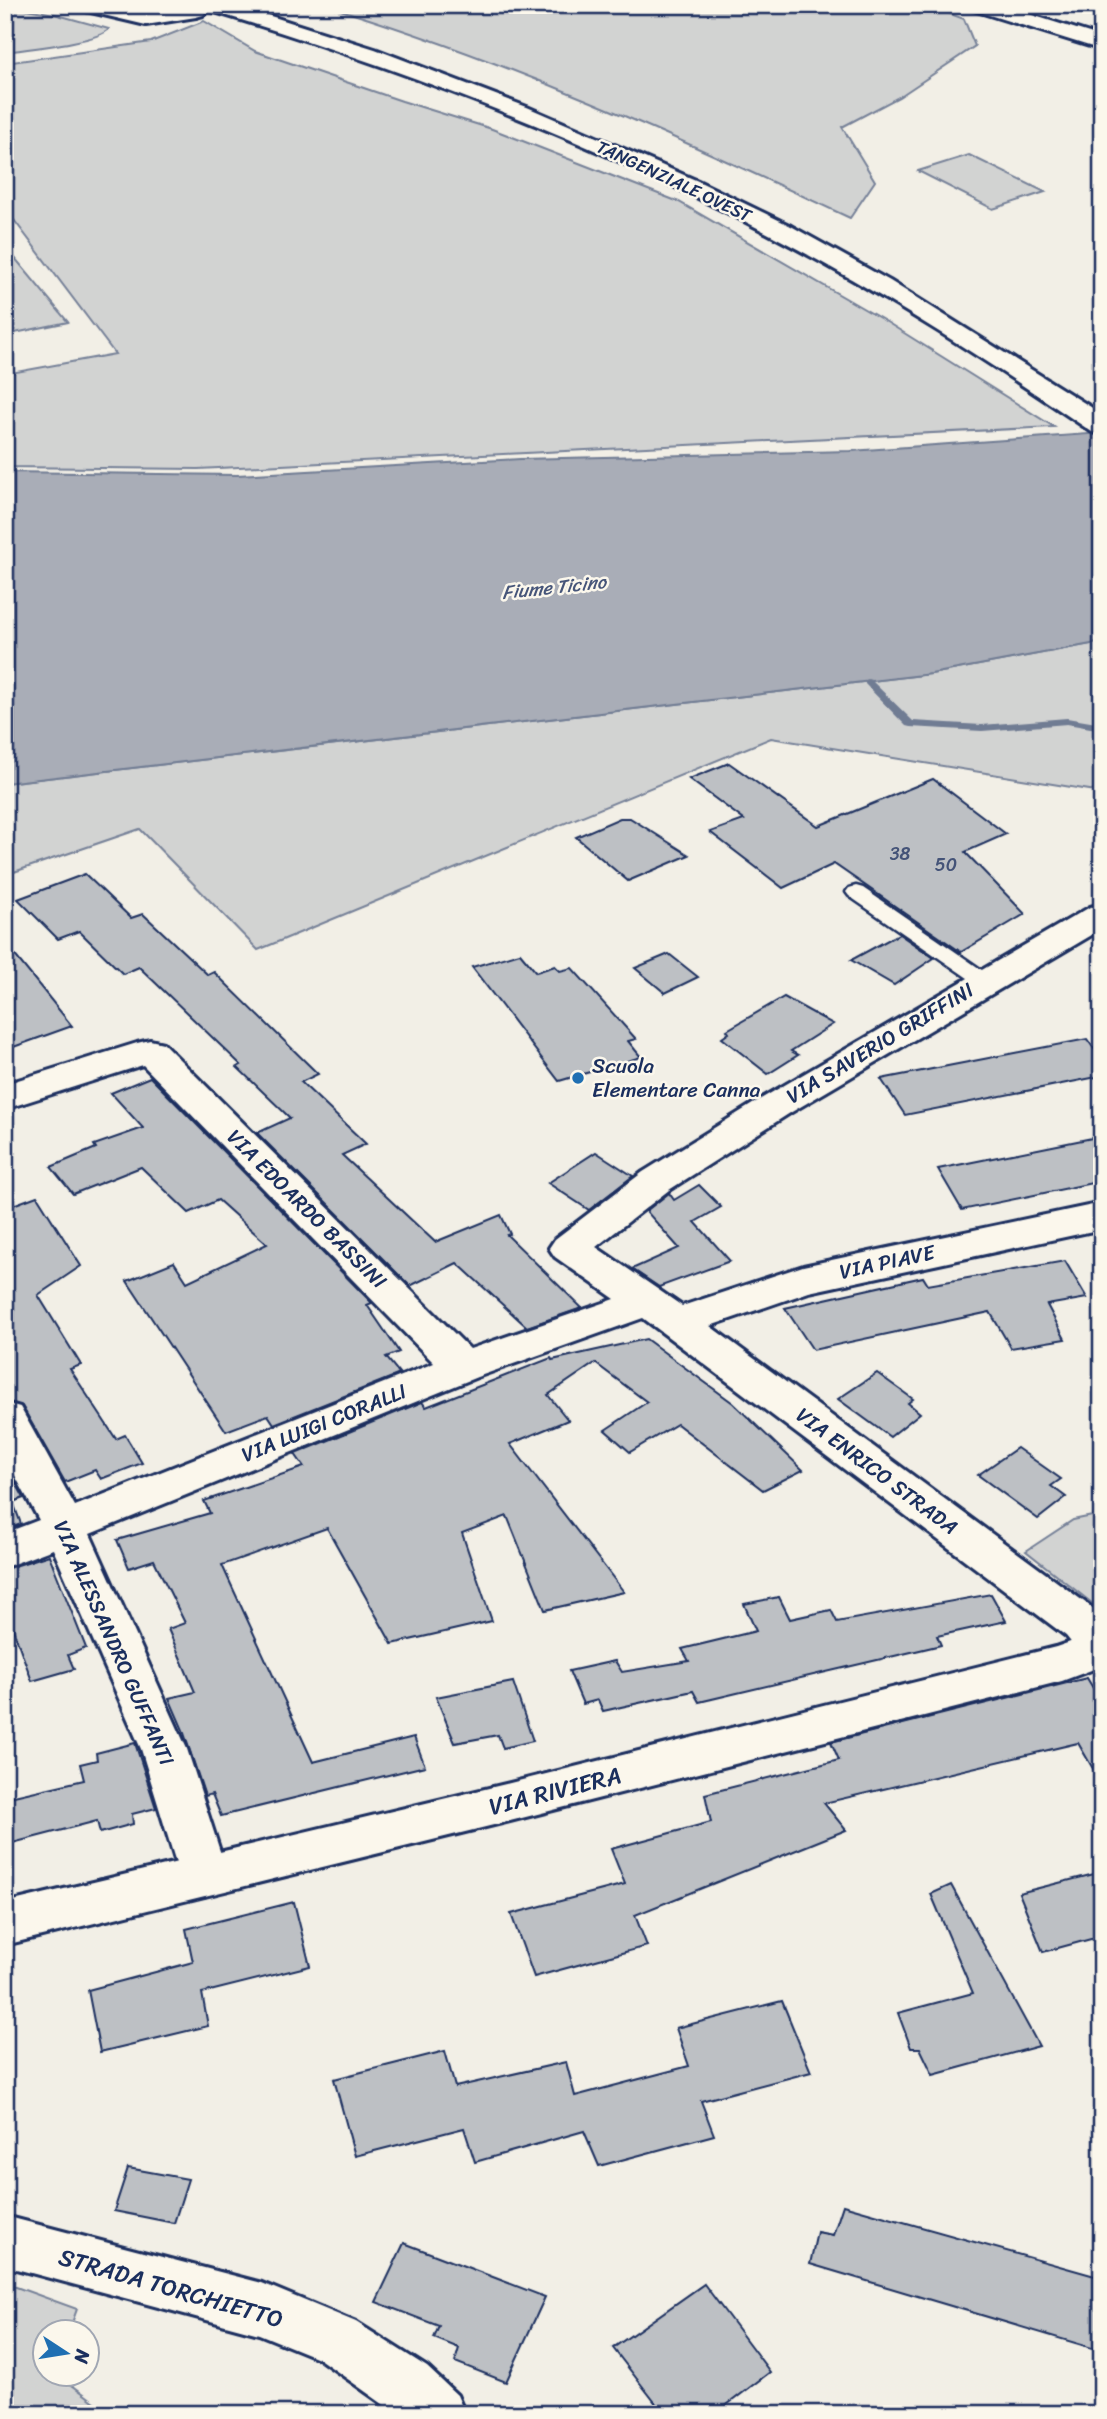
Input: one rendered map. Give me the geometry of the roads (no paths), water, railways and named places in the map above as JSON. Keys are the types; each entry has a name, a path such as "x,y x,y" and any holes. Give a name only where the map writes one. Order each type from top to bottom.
{"main road":[{"path":"85,5 146,19 204,8"},
{"name":"TANGENZIALE OVEST","path":"265,5 480,87 802,242 948,326 1102,426"},
{"path":"977,5 1102,44"},
{"name":"TANGENZIALE OVEST","path":"204,8 480,87 596,124 708,175 938,293"},
{"name":"VIA SAVERIO GRIFFINI","path":"661,1313 569,1248 656,1181 777,1105 1102,914"},
{"name":"VIA EDOARDO BASSINI","path":"5,1097 150,1051 463,1367"},
{"name":"VIA PIAVE","path":"661,1313 1102,1216"},
{"name":"VIA LUIGI CORALLI","path":"5,1551 463,1367 661,1313"},
{"name":"VIA ENRICO STRADA","path":"661,1313 1082,1624 1102,1648"},
{"name":"VIA ALESSANDRO GUFFANTI","path":"5,1418 65,1527 164,1749 204,1876"},
{"name":"VIA RIVIERA","path":"5,1924 522,1799 1062,1663 1102,1648"},
{"name":"STRADA TORCHIETTO","path":"5,2241 262,2309 337,2340 407,2386 437,2414"}],"lane":[{"path":"856,892 985,981"}],"water":[{"name":"Fiume Ticino","path":"1102,433 1102,642 931,674 5,783 5,472 237,475 520,459 851,451"}],"waterway":[{"path":"868,682 910,724 982,728 1067,721 1102,727"}],"place":[{"name":"Scuola Elementare Canna","path":"578,1078"}]}
